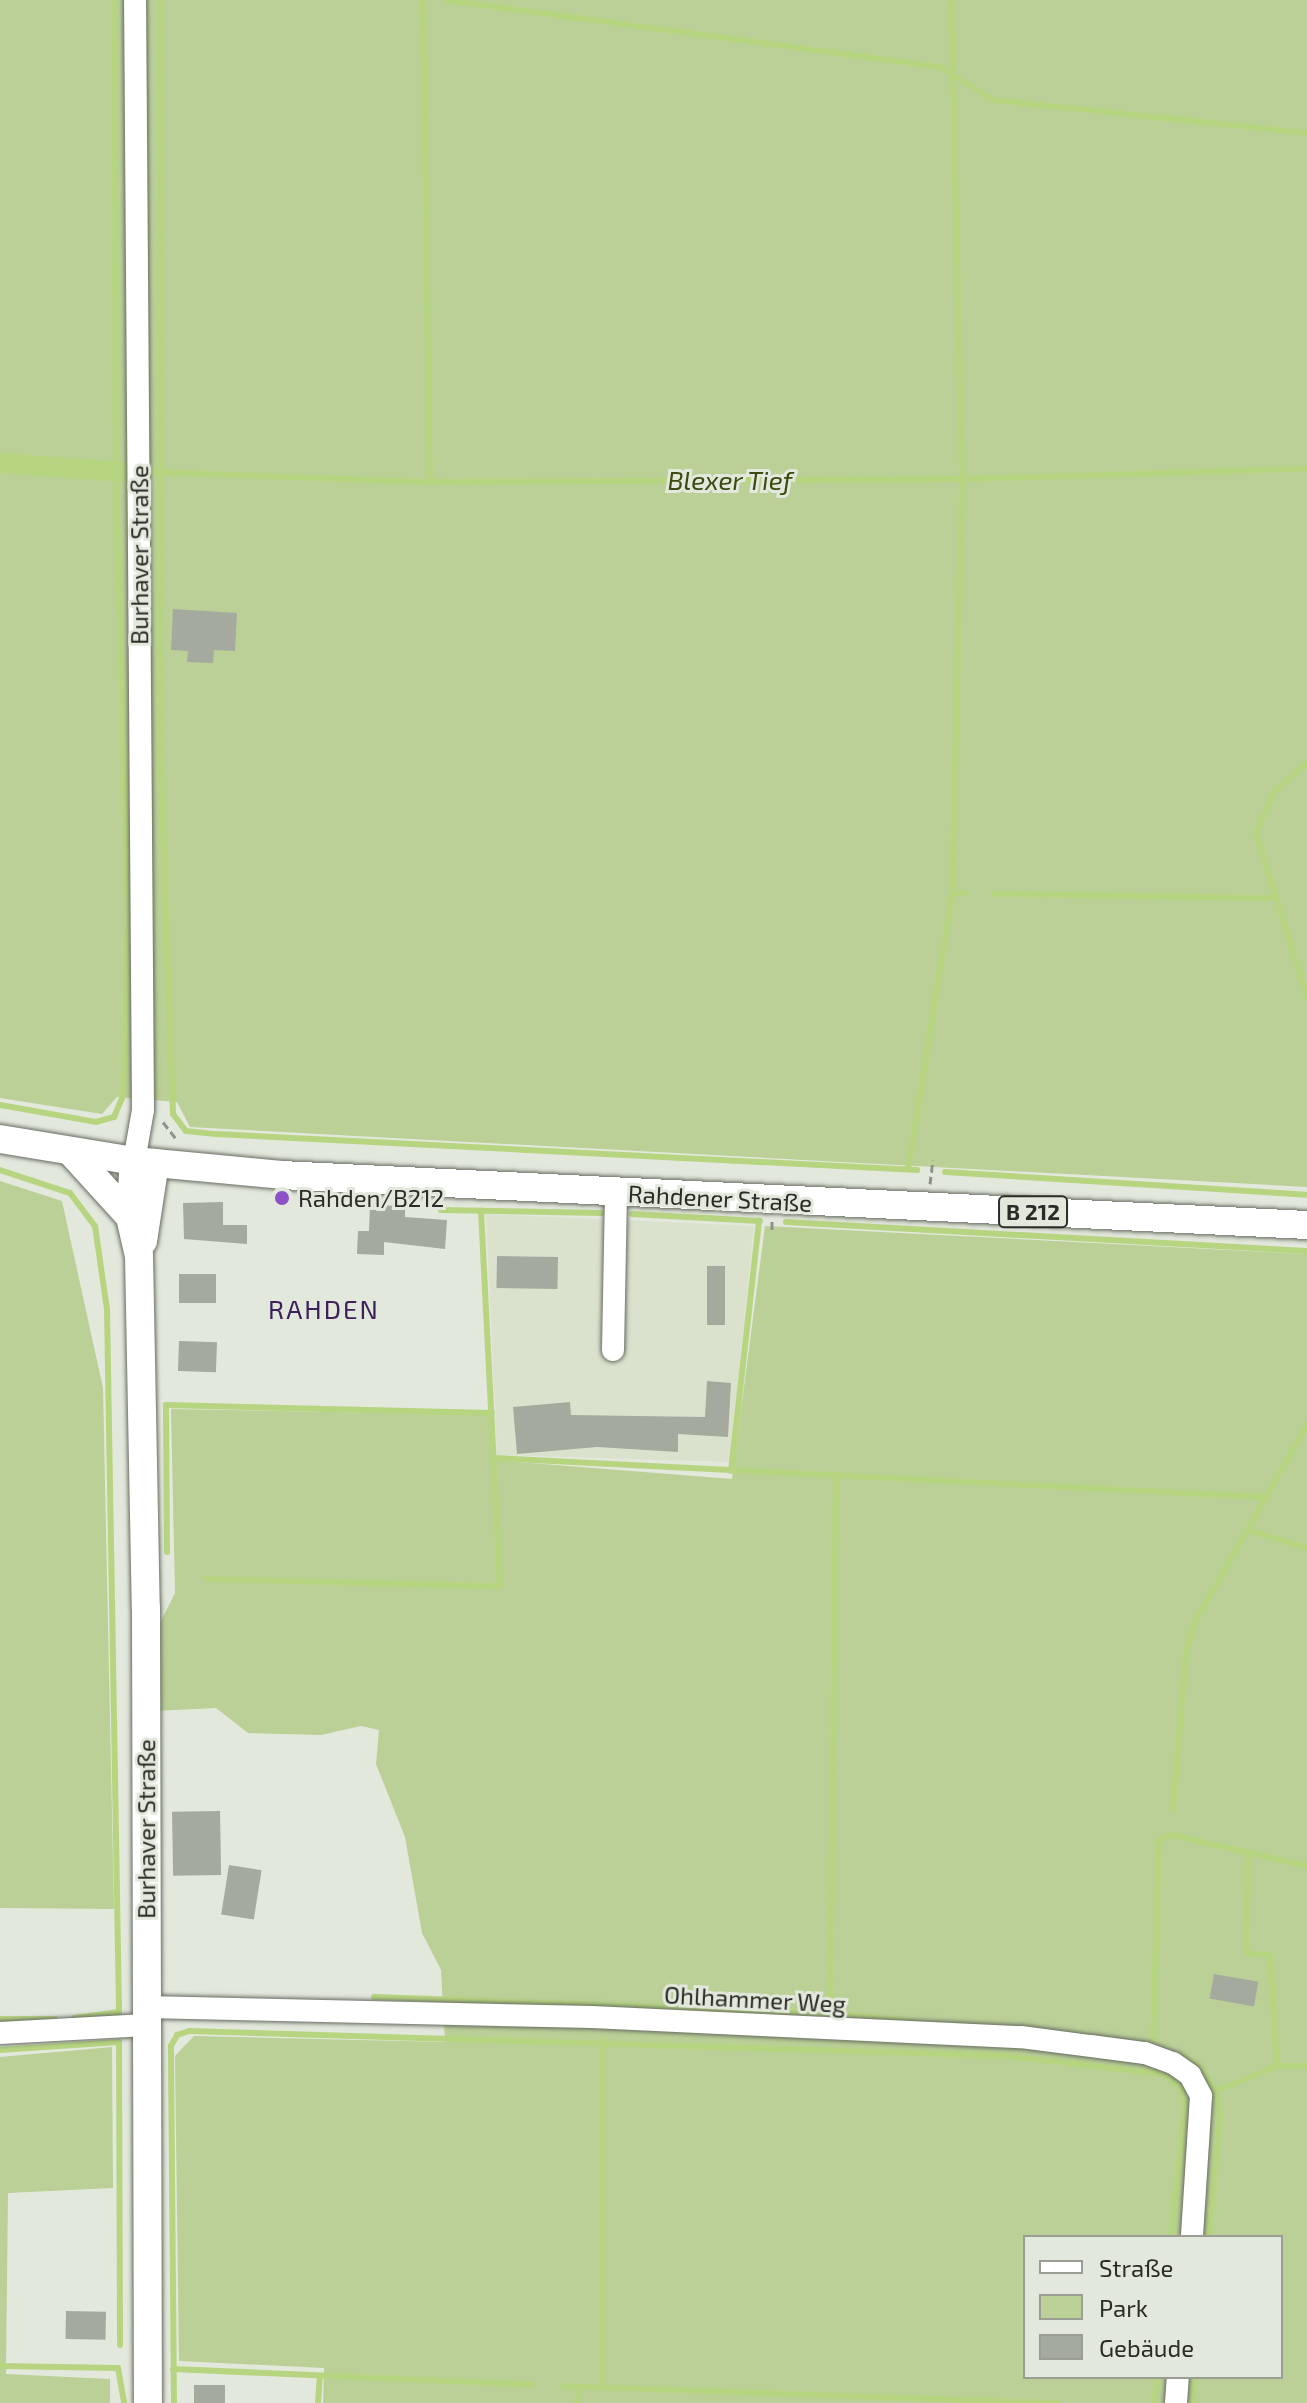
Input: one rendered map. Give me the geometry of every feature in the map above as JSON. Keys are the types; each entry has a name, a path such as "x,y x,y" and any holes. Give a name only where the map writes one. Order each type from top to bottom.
{"main road":[{"name":"B 212","path":"0,1139 72,1153 144,1162"},
{"path":"72,1153 130,1217"},
{"name":"Rahdener Straße","path":"144,1162 616,1192 1307,1225"},
{"name":"Burhaver Straße","path":"139,1255 130,1217 144,1162"},
{"name":"Burhaver Straße","path":"144,1162 139,1255 148,2403"}],"street":[{"name":"Burhaver Straße","path":"135,0 144,1162"},
{"path":"613,1350 616,1192"},
{"name":"Ohlhammer Weg","path":"0,2033 146,2016 592,2017 977,2035 1145,2053 1190,2075 1201,2096 1192,2235"},
{"path":"1176,2403 1178,2379"}],"path":[{"path":"930,1188 933,1160"}],"shaded area":[{"path":"486,1214 754,1226 730,1462 497,1455"}],"green space":[{"path":"0,0 1307,0 1307,1187 190,1127 177,1102 117,1097 102,1114 0,1098"},
{"path":"0,1181 62,1201 103,1388 114,1909 0,1908"},
{"path":"765,1226 1307,1254 1307,2403 323,2403 324,2368 179,2361 175,2056 194,2036 445,2042 441,1970 422,1933 405,1837 376,1764 379,1730 361,1726 321,1735 248,1733 216,1708 154,1711 156,1631 175,1593 171,1409 490,1415 492,1460 732,1479"},
{"path":"112,2047 113,2188 8,2193 6,2374 110,2379 110,2403 0,2403 0,2057"}],"building":[{"path":"173,609 237,613 235,651 214,650 213,663 187,662 188,651 171,650"},
{"path":"223,1202 223,1225 247,1225 247,1244 184,1239 183,1203"},
{"path":"370,1205 405,1206 405,1217 447,1220 445,1249 384,1242 384,1255 357,1254 358,1231 369,1231"},
{"path":"497,1256 558,1257 557,1289 496,1288"},
{"path":"707,1266 725,1266 725,1325 707,1325"},
{"path":"179,1274 216,1274 216,1303 179,1303"},
{"path":"179,1341 217,1342 216,1372 178,1371"},
{"path":"707,1381 731,1383 728,1437 678,1434 678,1452 597,1447 517,1454 513,1407 570,1402 571,1415 705,1417"},
{"path":"220,1811 221,1875 173,1876 172,1812"},
{"path":"229,1865 262,1870 254,1920 221,1914"},
{"path":"1214,1974 1258,1982 1254,2006 1210,1999"},
{"path":"66,2311 106,2312 106,2340 66,2339"},
{"path":"194,2385 225,2385 225,2403 194,2403"}],"waterway":[{"path":"0,1105 96,1122 114,1117 123,1096 128,915 116,474 114,0"},
{"path":"160,0 161,770 173,1114 186,1131 216,1134 917,1170"},
{"path":"423,0 430,482"},
{"path":"444,0 940,67 993,100 1307,133"},
{"path":"908,1169 952,893 962,479 951,0"},
{"name":"Blexer Tief","path":"0,463 124,472"},
{"name":"Blexer Tief","path":"153,472 430,482 962,479 1307,469"},
{"path":"1307,763 1274,792 1256,833 1307,997"},
{"path":"952,893 966,893"},
{"path":"994,894 1275,898"},
{"path":"0,1170 70,1193 95,1226 107,1309 119,2012 74,2018"},
{"path":"945,1172 1307,1195"},
{"path":"441,1210 601,1213"},
{"path":"207,1579 500,1586 481,1210"},
{"path":"632,1214 760,1221"},
{"path":"731,1471 759,1221"},
{"path":"786,1222 1307,1251"},
{"path":"167,1552 166,1405 492,1413"},
{"path":"1173,1809 1186,1651 1195,1622 1307,1425"},
{"path":"495,1458 1262,1497"},
{"path":"830,2013 836,1477"},
{"path":"1248,1530 1307,1548"},
{"path":"1153,2044 1159,1840 1171,1835 1307,1866"},
{"path":"1248,1853 1246,1953 1270,1955 1277,2066"},
{"path":"374,1997 830,2013 914,2021"},
{"path":"0,2019 55,2019"},
{"path":"174,2403 171,2046 177,2035 189,2031 1008,2056 1161,2074 1179,2085 1185,2104 1171,2235"},
{"path":"602,2040 602,2386"},
{"path":"0,2050 119,2042 120,2345"},
{"path":"1182,2055 1201,2068 1216,2091 1220,2116 1209,2235"},
{"path":"1216,2091 1277,2066 1307,2066"},
{"path":"0,2366 118,2368 124,2403"},
{"path":"173,2369 534,2385"},
{"path":"318,2403 320,2376"},
{"path":"1154,2403 1157,2379"},
{"path":"1193,2403 1195,2379"},
{"path":"563,2386 1057,2403"},
{"path":"577,2403 579,2387"}],"place":[{"name":"Rahden/B212","path":"282,1198"}],"district":[{"name":"RAHDEN","path":"324,1309"}]}
